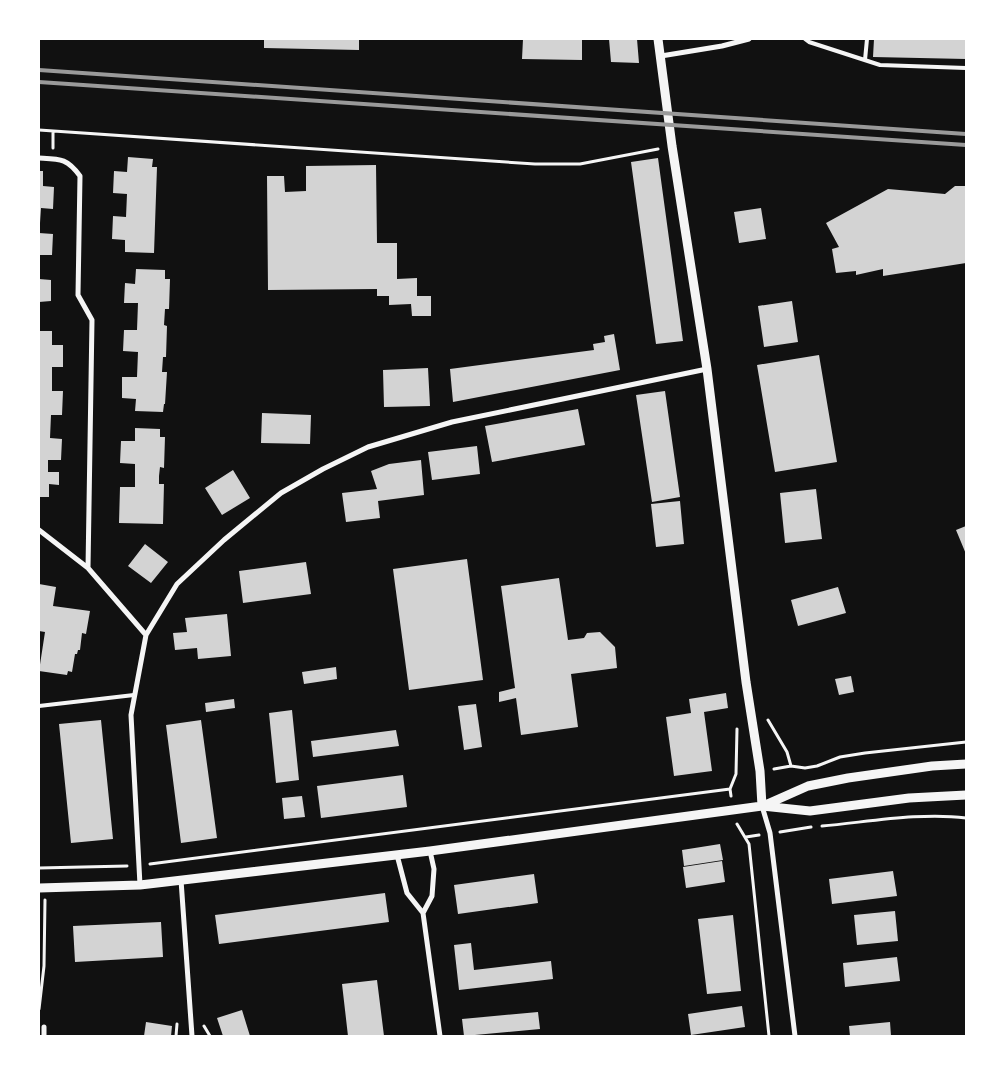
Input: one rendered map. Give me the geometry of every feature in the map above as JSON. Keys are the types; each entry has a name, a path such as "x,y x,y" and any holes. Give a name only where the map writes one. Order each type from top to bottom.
{"street":[{"path":"658,39 672,146 708,369 746,682 760,771 762,806 770,833 795,1036"},
{"path":"661,56 722,46 749,39"},
{"path":"39,158 53,159 71,164 80,176 78,295 92,320 88,568"},
{"path":"140,885 131,715 146,635 177,584 224,540 281,493 323,469 368,447 452,422 708,369"},
{"path":"39,530 88,568 146,635"},
{"path":"762,806 808,786 832,781 932,766 966,764"},
{"path":"42,888 140,885 430,851 762,806 810,811 909,798 966,795"},
{"path":"423,913 432,896 434,869 430,851"},
{"path":"397,855 407,893 423,913 440,1036"},
{"path":"180,880 192,1036"},
{"path":"44,1027 44,1036"}],"lane":[{"path":"805,39 809,42 880,65 966,68"},
{"path":"865,60 867,39"},
{"path":"39,706 134,695"}],"path":[{"path":"39,130 535,164 580,164 672,146"},
{"path":"764,713 787,752 790,766 811,767 865,753 966,742"},
{"path":"39,868 139,865 730,789"},
{"path":"810,827 912,818 955,816 966,818"},
{"path":"745,837 749,844 769,1036"},
{"path":"39,1009 44,966 42,888"}],"building":[{"path":"264,39 359,39 359,50 264,48"},
{"path":"523,39 582,39 582,60 522,59"},
{"path":"609,39 637,39 639,63 611,62"},
{"path":"874,39 966,39 966,59 873,57"},
{"path":"128,157 153,159 152,167 157,167 154,253 125,252 125,240 112,239 113,216 126,217 127,194 113,193 114,171 127,172"},
{"path":"658,158 683,341 656,344 631,162"},
{"path":"376,165 377,243 397,243 397,279 417,278 417,296 431,296 431,316 412,316 411,304 389,305 389,296 377,296 377,289 268,290 267,176 284,176 285,192 306,191 306,166"},
{"path":"39,171 43,171 43,186 54,187 53,209 41,208 40,223 39,223"},
{"path":"955,186 966,186 966,263 883,276 883,269 856,275 856,271 836,273 832,249 839,247 826,223 888,189 945,194"},
{"path":"761,208 766,239 739,243 734,212"},
{"path":"39,233 53,234 52,255 40,255 40,259"},
{"path":"136,269 165,270 165,279 170,279 169,309 165,309 164,325 167,326 166,357 163,357 162,372 167,372 163,412 135,411 136,399 122,398 122,377 137,377 138,352 123,351 124,330 137,330 138,303 124,303 125,283 135,284"},
{"path":"39,279 51,280 51,301 39,302"},
{"path":"792,301 798,342 764,347 758,306"},
{"path":"39,331 52,331 52,345 63,345 63,367 52,367 52,391 63,391 62,415 51,415 50,438 62,439 61,460 48,460 48,472 59,472 59,485 49,484 49,497 39,497"},
{"path":"614,334 620,370 453,402 450,369 594,350 593,344 605,342 604,336"},
{"path":"819,355 837,462 775,472 757,365"},
{"path":"428,368 430,406 384,407 383,370"},
{"path":"665,391 680,497 652,502 636,395"},
{"path":"578,409 585,445 492,462 485,426"},
{"path":"262,413 311,415 310,444 261,443"},
{"path":"135,428 160,429 160,437 165,437 164,468 160,467 159,476 159,484 164,484 163,524 119,523 120,487 135,487 135,464 120,463 121,441 135,441"},
{"path":"477,446 480,474 432,480 428,452"},
{"path":"421,460 424,495 378,501 380,518 346,522 342,493 377,489 371,471 389,464"},
{"path":"233,470 250,498 222,515 205,488"},
{"path":"816,489 822,539 785,543 780,493"},
{"path":"680,501 684,544 656,547 651,504"},
{"path":"966,526 966,554 956,530"},
{"path":"145,544 168,562 151,583 128,566"},
{"path":"467,559 483,680 409,690 393,569"},
{"path":"306,562 311,594 243,603 239,571"},
{"path":"559,578 568,640 584,638 587,633 600,632 615,647 617,668 571,674 578,727 521,735 516,698 499,702 499,692 515,688 501,586"},
{"path":"39,584 56,587 53,606 90,611 86,634 82,633 80,650 75,654 72,672 68,671 67,675 39,671 45,632 39,631"},
{"path":"838,587 846,613 798,626 791,600"},
{"path":"227,614 231,656 198,659 197,648 175,650 173,633 187,632 185,618"},
{"path":"336,667 337,679 304,684 302,672"},
{"path":"851,676 854,692 839,695 835,679"},
{"path":"726,693 728,708 704,712 712,771 674,776 666,717 691,713 689,699"},
{"path":"234,699 235,708 206,712 205,703"},
{"path":"476,704 482,747 464,750 458,706"},
{"path":"292,710 299,780 276,783 269,713"},
{"path":"101,720 113,839 71,843 59,724"},
{"path":"201,720 217,838 181,843 166,725"},
{"path":"396,730 399,746 313,757 311,741"},
{"path":"403,775 407,807 321,818 317,786"},
{"path":"302,796 305,817 284,819 282,798"},
{"path":"720,844 723,860 684,866 682,850"},
{"path":"722,861 725,882 686,888 683,867"},
{"path":"893,871 897,896 832,904 829,879"},
{"path":"534,874 538,903 458,914 454,885"},
{"path":"385,893 389,922 219,944 215,915"},
{"path":"895,911 898,941 857,945 854,915"},
{"path":"733,915 741,991 707,994 698,919"},
{"path":"161,922 163,957 75,962 73,926"},
{"path":"471,943 474,970 551,961 553,979 459,990 454,945"},
{"path":"897,957 900,981 845,987 843,963"},
{"path":"377,980 384,1036 348,1036 342,984"},
{"path":"742,1006 745,1027 691,1035 688,1014"},
{"path":"242,1010 250,1036 223,1036 217,1018"},
{"path":"538,1012 540,1029 464,1036 462,1019"},
{"path":"146,1022 172,1026 171,1036 144,1036"},
{"path":"890,1022 891,1036 850,1036 849,1026"}],"railway":[{"path":"39,70 966,134"},
{"path":"39,82 966,145"}]}
